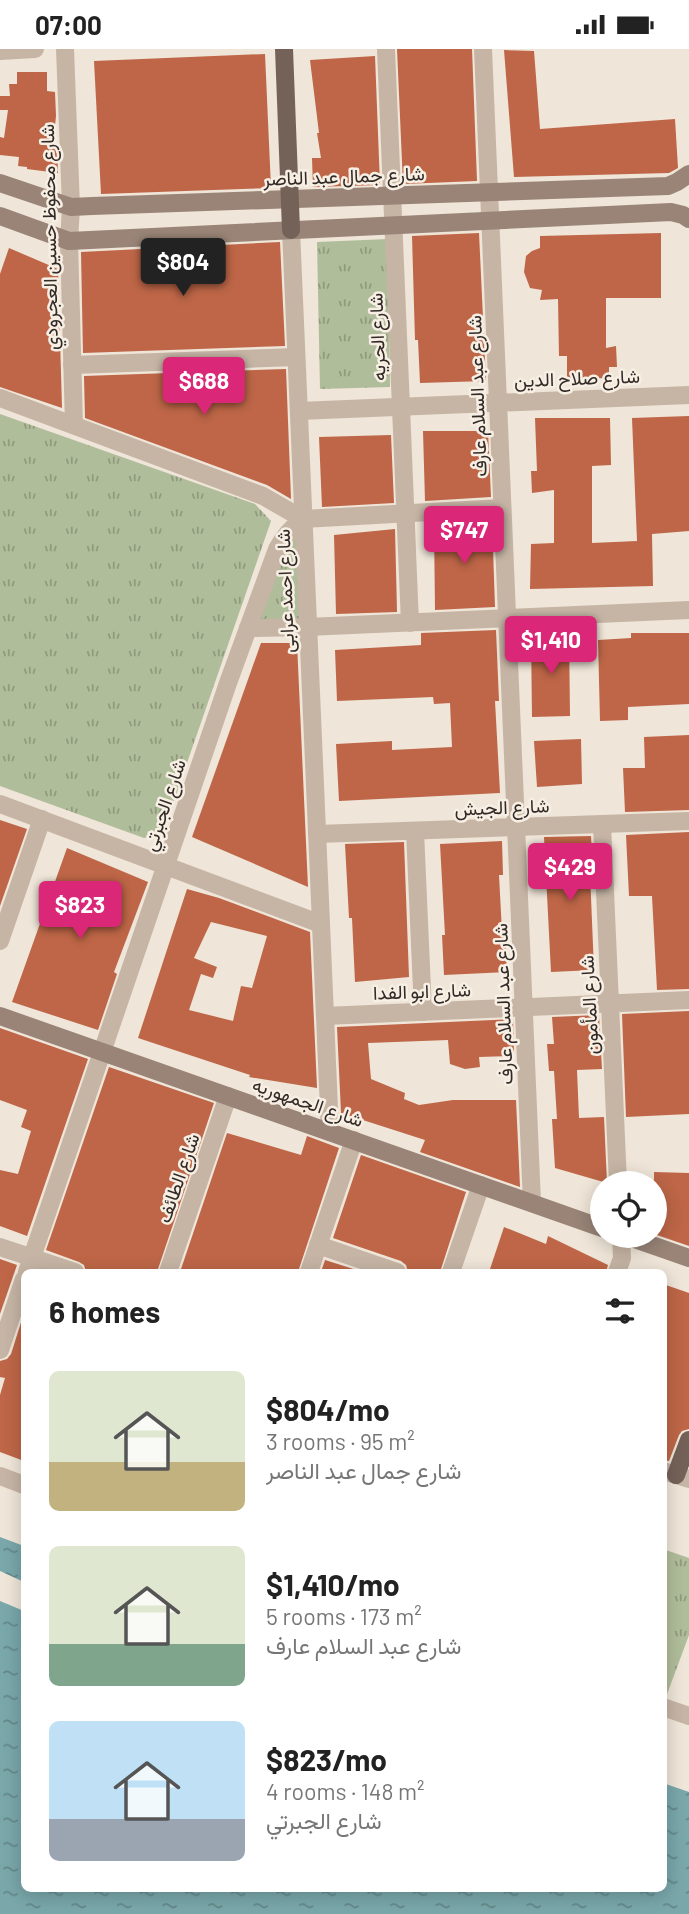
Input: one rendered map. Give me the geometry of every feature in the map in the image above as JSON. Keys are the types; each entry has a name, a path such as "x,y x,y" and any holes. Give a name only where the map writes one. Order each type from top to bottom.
{"main road":[{"name":"شارع احمد عرابى","path":"284,49 291,230"},
{"name":"شارع جمال عبد الناصر","path":"0,183 71,207 668,185 689,174"},
{"path":"0,216 69,241 671,212 689,219"},
{"name":"شارع الجمهوريه","path":"0,1016 590,1224"},
{"path":"660,1248 689,1258"},
{"path":"676,1475 689,1440"}],"street":[{"path":"0,51 35,49"},
{"name":"شارع محفوظ حسين العجرودي","path":"65,49 71,207 69,241 74,425"},
{"name":"شارع الحريه","path":"386,49 410,623"},
{"name":"شارع عبد السلام عارف","path":"483,49 532,1203"},
{"name":"شارع احمد عرابى","path":"291,230 330,1132"},
{"path":"72,365 296,357"},
{"name":"شارع صلاح الدين","path":"299,411 689,395"},
{"path":"0,398 263,496 303,519 502,508"},
{"name":"شارع الجبرتي","path":"29,1265 277,549 283,537 303,519"},
{"path":"248,628 689,610"},
{"path":"0,804 321,924"},
{"path":"0,941 42,819"},
{"name":"شارع الجيش","path":"317,834 689,821"},
{"name":"شارع المأمون","path":"602,824 617,1171"},
{"path":"415,831 424,1011"},
{"name":"شارع ابو الفدا","path":"325,1016 689,1000"},
{"name":"شارع الطائف","path":"169,1269 228,1096"},
{"path":"310,1269 354,1140"},
{"path":"452,1269 481,1185"},
{"path":"318,1245 388,1269"},
{"path":"0,1247 29,1265 55,1269"},
{"path":"618,1269 622,1248"},
{"path":"0,1350 21,1288"},
{"path":"0,1476 21,1484"},
{"path":"667,1708 689,1716"}],"green space":[{"path":"388,239 390,387 320,389 317,242"},
{"path":"0,414 255,504 271,521 163,832 144,838 0,786"},
{"path":"300,535 302,623 253,623 287,536"},
{"path":"667,1550 689,1558 689,1635 667,1694"}],"water":[{"path":"0,1537 21,1545 21,1892 667,1892 667,1784 689,1792 689,1914 0,1914"}],"pier":[{"path":"0,1571 21,1581 21,1610 0,1601"}],"building":[{"path":"397,49 472,49 477,181 403,184"},
{"path":"504,50 534,51 540,129 675,119 678,168 669,173 514,177"},
{"path":"265,54 271,188 101,194 94,61"},
{"path":"375,56 380,185 313,187 312,158 321,158 310,60"},
{"path":"17,72 47,72 47,91 55,92 53,145 57,145 58,173 27,169 18,166 19,157 0,155 0,137 4,138 8,110 0,110 0,96 10,96 9,84 17,84"},
{"path":"479,233 486,381 420,383 418,340 415,340 412,236"},
{"path":"661,233 661,298 606,298 606,348 616,346 617,367 609,367 609,378 567,379 567,356 559,356 558,299 540,300 542,290 530,288 524,272 526,256 540,248 540,236"},
{"path":"280,242 285,346 83,353 81,252"},
{"path":"9,248 58,269 62,408 0,387 0,274"},
{"path":"286,369 291,499 267,485 85,418 84,376"},
{"path":"689,416 689,531 652,534 653,586 530,589 531,544 554,543 554,490 532,493 531,471 537,471 535,418 610,418 611,465 592,466 592,543 637,541 632,418"},
{"path":"423,431 488,431 491,497 425,501"},
{"path":"391,435 394,503 322,507 319,437"},
{"path":"492,520 495,607 435,610 434,525"},
{"path":"395,529 397,612 336,614 334,535"},
{"path":"496,630 499,701 495,701 500,793 339,801 336,744 392,741 392,750 452,747 450,703 434,704 433,697 337,701 335,650 421,645 421,633"},
{"path":"631,633 689,633 689,704 628,707 628,720 600,721 598,640 631,638"},
{"path":"569,634 570,716 532,717 531,636"},
{"path":"261,643 297,643 308,887 192,837"},
{"path":"689,735 689,810 625,812 623,768 645,768 644,737"},
{"path":"581,739 582,784 537,787 534,741"},
{"path":"0,820 27,829 0,906"},
{"path":"689,832 689,989 657,990 652,896 629,896 626,835"},
{"path":"591,836 594,970 551,972 544,837"},
{"path":"502,841 503,875 499,875 507,972 444,975 442,935 445,935 440,844"},
{"path":"404,842 409,977 355,982 345,844"},
{"path":"67,848 148,882 114,972 117,974 98,1030 12,1002"},
{"path":"187,889 310,932 317,1088 249,1077 250,1075 138,1038","holes":["211,922 267,936 252,988 241,986 233,1021 189,1010 201,974 213,978 217,967 194,958"]},
{"path":"689,1011 689,1114 626,1117 622,1014"},
{"path":"599,1015 602,1069 577,1070 579,1118 604,1117 606,1171 590,1171 590,1178 555,1168 552,1119 557,1119 554,1071 549,1071 547,1044 554,1044 552,1017"},
{"path":"513,1019 514,1056 479,1057 480,1067 465,1069 450,1064 448,1040 368,1043 371,1079 405,1093 404,1099 419,1105 453,1100 516,1100 520,1187 420,1152 425,1140 341,1113 337,1027"},
{"path":"0,1028 88,1059 27,1236 0,1226 0,1170 18,1174 31,1131 21,1127 27,1110 0,1100"},
{"path":"109,1067 214,1103 158,1269 85,1269 79,1262 46,1250"},
{"path":"227,1133 301,1155 307,1136 339,1148 299,1269 181,1269"},
{"path":"361,1155 466,1192 441,1269 407,1269 401,1261 333,1238"},
{"path":"667,1172 689,1173 689,1246 667,1238"},
{"path":"504,1227 546,1244 548,1236 608,1265 607,1269 490,1269"},
{"path":"0,1259 17,1265 0,1314"},
{"path":"325,1260 354,1269 322,1269"},
{"path":"667,1285 689,1293 689,1429 679,1435 669,1461"},
{"path":"21,1322 21,1460 0,1452 0,1395 5,1378 0,1377 0,1361 11,1354"}]}
